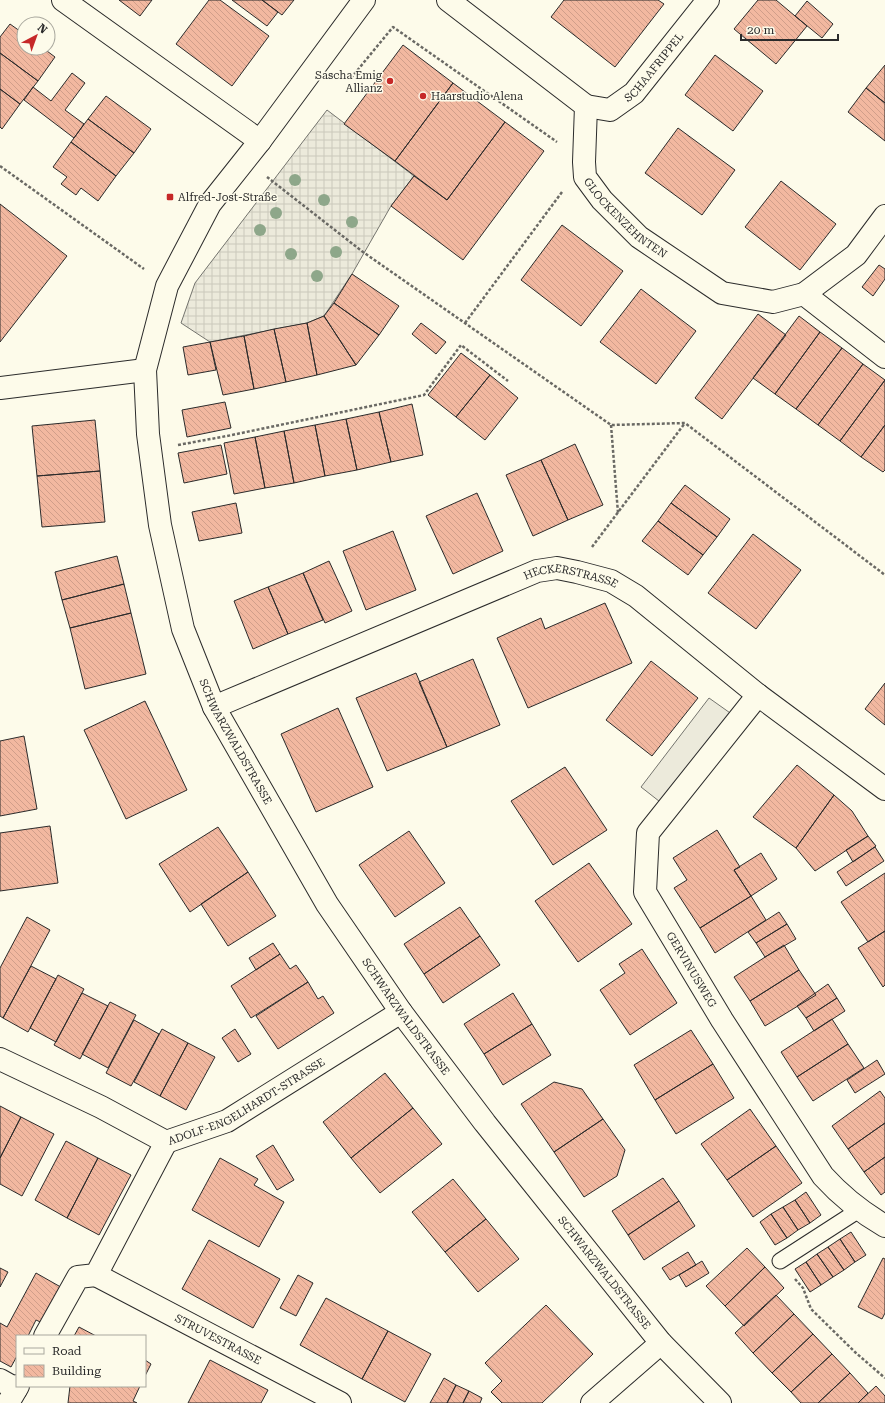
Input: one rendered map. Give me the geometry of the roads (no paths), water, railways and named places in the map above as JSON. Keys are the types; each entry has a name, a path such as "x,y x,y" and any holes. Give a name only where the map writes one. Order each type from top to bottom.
{"street":[{"path":"63,0 260,141"},
{"name":"SCHWARZWALDSTRASSE","path":"364,0 260,141 210,204 167,286 145,370 148,434 160,524 183,629 214,708 327,904 401,1012 485,1123 661,1343 720,1403"},
{"path":"448,0 586,106"},
{"name":"SCHAAFRIPPEL","path":"586,106 610,110 634,93 708,0"},
{"name":"GLOCKENZEHNTEN","path":"586,106 584,162 585,177 602,200 639,237 722,293 773,302 804,294 856,255 885,216"},
{"path":"804,294 885,357"},
{"path":"0,388 145,370"},
{"name":"HECKERSTRASSE","path":"214,708 537,571 557,568 611,581 636,596 758,695 885,789"},
{"name":"GERVINUSWEG","path":"758,695 648,833 645,892 722,1020 823,1176 844,1198 859,1210 885,1226"},
{"name":"ADOLF-ENGELHARDT-STRASSE","path":"0,1059 101,1107 166,1142 227,1121 401,1012"},
{"path":"46,1335 78,1277 96,1275 166,1142"},
{"name":"STRUVESTRASSE","path":"96,1275 340,1403"},
{"path":"592,1403 661,1343"}],"lane":[{"path":"780,1261 859,1210"}],"place":[{"name":"Sascha Emig Allianz","path":"390,81"},
{"name":"Haarstudio Alena","path":"423,96"},
{"name":"Alfred-Jost-Straße","path":"170,197"}]}
